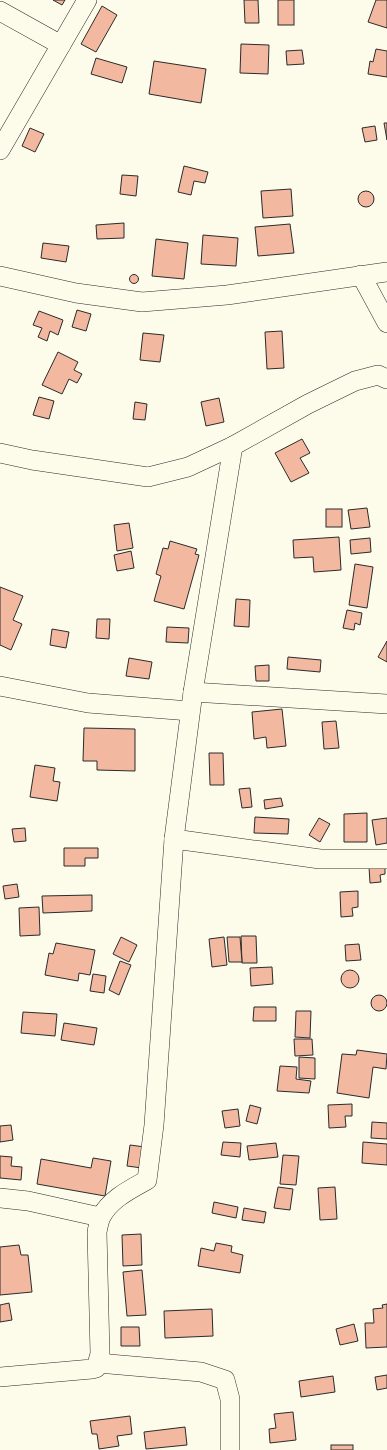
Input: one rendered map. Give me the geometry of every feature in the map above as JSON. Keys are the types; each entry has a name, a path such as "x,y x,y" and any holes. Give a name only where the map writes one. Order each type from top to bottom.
{"street":[{"path":"0,150 87,0"},
{"path":"0,11 61,45"},
{"path":"0,276 76,294 142,302 227,296 387,272"},
{"path":"361,275 387,323"},
{"path":"0,454 148,477 188,467 233,446 308,404 355,381 384,373"},
{"path":"0,1377 96,1368 100,1354 97,1232 100,1217 111,1204 127,1191 147,1180 154,1125 174,839 190,711 233,446"},
{"path":"0,686 88,703 190,711"},
{"path":"193,692 387,704"},
{"path":"174,839 320,860 387,859"},
{"path":"0,1198 28,1201 100,1217"},
{"path":"98,1363 201,1372 225,1380 230,1399 230,1450"}],"building":[{"path":"53,0 65,0 62,5"},
{"path":"244,0 258,0 259,23 245,23"},
{"path":"278,0 294,0 294,25 278,25"},
{"path":"376,0 387,0 387,28 368,22"},
{"path":"102,6 117,15 96,52 81,44"},
{"path":"241,44 269,45 268,74 240,73"},
{"path":"376,49 387,51 387,77 368,74 370,61 373,62"},
{"path":"302,50 304,64 287,65 286,51"},
{"path":"96,58 127,67 122,83 91,74"},
{"path":"154,61 206,69 201,103 149,94"},
{"path":"384,123 387,123 387,140"},
{"path":"375,126 377,140 365,142 362,128"},
{"path":"30,128 44,134 35,152 22,146"},
{"path":"184,166 208,172 205,183 194,181 191,195 178,192"},
{"path":"122,175 138,176 136,196 120,194"},
{"path":"291,189 293,216 263,218 261,191"},
{"path":"366,191 372,193 374,199 372,205 366,207 360,205 358,199 360,193"},
{"path":"124,223 124,238 97,239 96,225"},
{"path":"290,224 294,253 258,256 255,227"},
{"path":"203,235 238,238 236,266 201,264"},
{"path":"156,239 188,243 184,279 152,276"},
{"path":"43,243 69,246 66,262 41,258"},
{"path":"134,274 139,279 134,284 129,279"},
{"path":"77,310 91,314 86,331 72,327"},
{"path":"39,311 63,320 58,335 50,331 47,341 38,337 42,328 33,325"},
{"path":"282,331 284,368 267,369 265,332"},
{"path":"143,333 164,335 160,362 140,360"},
{"path":"58,352 78,362 74,370 82,374 77,383 69,379 62,394 42,385"},
{"path":"39,397 54,401 49,419 33,415"},
{"path":"219,398 224,422 206,426 201,402"},
{"path":"135,402 147,404 145,420 133,419"},
{"path":"302,439 310,453 300,458 309,473 291,482 275,453"},
{"path":"367,508 370,527 351,529 348,510"},
{"path":"326,509 342,509 342,527 326,527"},
{"path":"129,523 133,548 117,551 114,525"},
{"path":"339,537 341,570 314,572 313,557 294,558 293,540"},
{"path":"370,538 371,552 351,554 350,540"},
{"path":"170,541 197,549 195,554 199,555 184,609 154,601 161,576 156,574 163,548 168,549"},
{"path":"131,551 134,568 117,571 114,555"},
{"path":"355,564 373,567 367,608 349,605"},
{"path":"0,587 23,596 13,620 22,624 11,650 0,645"},
{"path":"236,599 250,600 249,627 234,626"},
{"path":"347,610 362,613 360,625 355,623 354,630 343,628"},
{"path":"97,619 110,619 109,639 96,638"},
{"path":"167,627 189,628 188,643 166,642"},
{"path":"52,629 69,632 66,648 50,645"},
{"path":"387,641 387,662 378,657"},
{"path":"288,657 321,660 320,672 287,669"},
{"path":"129,658 152,662 149,679 126,676"},
{"path":"269,665 269,681 256,681 255,666"},
{"path":"282,709 286,746 267,748 266,737 254,739 252,712"},
{"path":"336,721 339,748 324,749 322,722"},
{"path":"84,728 135,729 135,771 97,770 97,761 83,761"},
{"path":"209,753 223,753 224,785 210,785"},
{"path":"35,765 55,768 53,781 60,782 57,801 30,797"},
{"path":"250,788 252,807 242,808 239,789"},
{"path":"281,798 283,806 265,809 264,800"},
{"path":"367,813 367,842 344,842 344,814"},
{"path":"255,817 289,819 288,834 254,833"},
{"path":"319,818 330,824 320,842 309,835"},
{"path":"387,818 387,843 376,845 372,820"},
{"path":"25,828 26,841 14,842 12,829"},
{"path":"64,848 98,848 98,858 85,858 85,866 64,866"},
{"path":"385,866 385,874 380,875 381,882 370,883 369,867"},
{"path":"17,884 19,897 5,899 3,886"},
{"path":"358,891 358,907 352,908 353,916 341,917 340,892"},
{"path":"92,895 92,911 43,913 42,896"},
{"path":"39,907 40,935 20,936 19,908"},
{"path":"241,936 256,936 257,963 242,963"},
{"path":"121,937 137,945 129,962 113,954"},
{"path":"224,937 227,965 212,967 209,939"},
{"path":"227,937 240,937 242,962 229,962"},
{"path":"56,943 95,950 90,975 79,973 78,981 45,975 49,953 53,954"},
{"path":"359,944 361,960 346,961 345,945"},
{"path":"120,961 131,965 119,995 109,990"},
{"path":"272,967 273,984 251,986 250,968"},
{"path":"346,970 354,970 359,975 357,986 354,988 346,988 341,983 341,975"},
{"path":"93,974 106,976 104,993 90,991"},
{"path":"379,995 385,997 387,1003 385,1009 379,1011 373,1009 371,1003 373,997"},
{"path":"254,1007 276,1007 276,1021 253,1021"},
{"path":"296,1011 311,1011 310,1038 295,1037"},
{"path":"23,1012 57,1014 55,1036 21,1033"},
{"path":"64,1023 97,1028 94,1045 61,1040"},
{"path":"294,1039 312,1039 313,1055 295,1056"},
{"path":"357,1050 387,1054 386,1069 373,1067 369,1098 337,1093 342,1054 356,1055"},
{"path":"299,1057 315,1058 315,1079 299,1078"},
{"path":"280,1066 297,1067 296,1079 311,1081 309,1093 277,1091"},
{"path":"352,1104 352,1116 345,1116 346,1127 329,1128 328,1105"},
{"path":"250,1105 261,1108 257,1124 246,1121"},
{"path":"238,1109 240,1126 225,1128 222,1111"},
{"path":"372,1122 387,1123 387,1139 371,1138"},
{"path":"11,1125 13,1140 0,1142 0,1126"},
{"path":"223,1142 241,1143 240,1157 221,1155"},
{"path":"363,1142 387,1144 387,1165 362,1163"},
{"path":"276,1143 278,1157 249,1160 247,1146"},
{"path":"130,1145 145,1147 142,1168 127,1166"},
{"path":"283,1155 299,1156 296,1185 280,1184"},
{"path":"0,1156 12,1157 11,1166 22,1167 21,1180 0,1178"},
{"path":"93,1158 111,1161 105,1196 37,1184 41,1159 91,1168"},
{"path":"278,1187 293,1189 290,1210 274,1208"},
{"path":"335,1187 337,1219 320,1220 318,1188"},
{"path":"214,1202 238,1207 236,1218 212,1213"},
{"path":"244,1208 266,1212 264,1223 242,1220"},
{"path":"141,1234 142,1265 123,1266 122,1235"},
{"path":"216,1243 232,1246 231,1252 243,1255 240,1273 198,1266 201,1248 214,1251"},
{"path":"19,1245 21,1255 28,1255 32,1292 0,1295 0,1247"},
{"path":"142,1270 146,1315 127,1316 123,1272"},
{"path":"9,1303 12,1320 0,1322 0,1305"},
{"path":"387,1304 387,1347 366,1348 365,1323 374,1323 373,1309 383,1308 382,1305"},
{"path":"212,1309 213,1336 165,1338 164,1311"},
{"path":"354,1324 358,1341 340,1345 336,1329"},
{"path":"121,1327 139,1327 140,1346 121,1346"},
{"path":"387,1375 387,1388 377,1390 375,1377"},
{"path":"333,1376 335,1392 301,1397 299,1381"},
{"path":"293,1412 296,1440 270,1443 269,1429 276,1428 274,1414"},
{"path":"130,1416 132,1434 117,1436 119,1446 99,1449 97,1434 92,1434 90,1421"},
{"path":"185,1427 187,1445 146,1449 144,1432"},
{"path":"331,1445 353,1445 353,1450 331,1450"}]}
